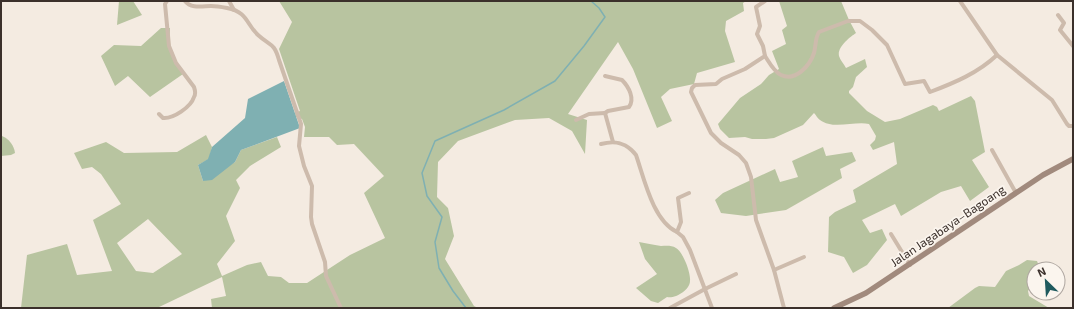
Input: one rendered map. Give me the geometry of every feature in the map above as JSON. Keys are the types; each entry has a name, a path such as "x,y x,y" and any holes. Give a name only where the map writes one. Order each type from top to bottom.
{"street":[{"path":"160,114 163,118 168,118 190,104 195,96 194,87 176,63 169,46 167,1"},
{"path":"185,1 191,5 229,8 235,11 245,17 257,34 276,50 301,124 299,146 304,166 312,186 311,217 313,229 325,262 326,276 341,308"},
{"path":"230,1 235,11"},
{"path":"765,1 757,6 756,9 760,26 756,34 763,46 765,56 776,71 781,75 793,76 804,69 812,58 818,33 848,21 860,21 872,30 887,45 906,84 924,81 930,92 953,83 982,68 997,55"},
{"path":"960,1 997,55 1052,100 1067,124 1069,126 1073,126"},
{"path":"1058,15 1064,23 1060,30 1073,46"},
{"path":"765,56 745,69 716,84 695,85 691,92 711,133 721,143 739,155 746,163 751,177 756,220 774,270 784,308"},
{"path":"576,120 589,114 605,113 608,111 629,107 631,104 631,95 622,80 605,76"},
{"path":"605,113 613,142"},
{"path":"601,144 613,142 624,144 636,155 655,210 665,223 683,237 690,250 712,308"},
{"path":"992,150 1016,193"},
{"name":"Jalan Jagabaya–Bagoang","path":"834,308 866,294 1043,175 1073,159"},
{"path":"676,232 681,222 678,198 689,193"},
{"path":"890,234 910,265"},
{"path":"774,270 804,257"},
{"path":"670,308 736,274"}],"green space":[{"path":"119,1 133,1 142,15 117,25"},
{"path":"279,1 746,1 743,3 744,11 726,21 725,31 735,62 697,73 694,84 670,89 661,97 672,121 657,128 633,69 618,42 568,114 587,120 585,154 572,131 549,118 515,120 458,141 438,162 437,197 448,208 454,236 445,259 474,306 478,308 212,308 211,299 226,296 222,277 157,308 21,308 27,255 67,244 77,275 112,271 93,220 121,204 101,174 92,167 82,169 74,153 106,142 124,153 177,152 206,135 212,147 209,159 198,165 203,181 235,162 241,150 277,137 281,147 250,166 236,180 240,188 226,216 235,241 217,264 222,276 247,265 261,262 268,276 281,277 289,283 307,283 350,255 385,238 364,193 384,176 354,144 337,145 329,137 304,137 305,127 302,119 296,117 295,113 300,111 279,49 292,22","holes":["148,219 182,254 153,273 136,271 117,243"]},
{"path":"779,1 841,1 856,33 842,46 839,56 846,68 865,59 867,67 856,77 853,87 849,93 867,111 885,122 900,119 933,105 937,107 939,111 971,96 975,101 985,152 972,160 989,187 970,201 961,186 941,192 901,216 895,204 862,220 870,233 882,229 887,240 867,265 853,273 844,257 828,252 829,217 835,212 856,202 853,190 897,164 894,142 873,150 870,145 875,140 876,136 869,124 837,125 825,123 818,119 814,113 803,125 774,138 766,139 752,139 745,137 729,138 720,129 718,124 740,98 761,84 769,75 779,69 772,51 786,44 782,30 787,26"},
{"path":"161,28 170,28 169,50 183,74 150,97 128,76 115,86 101,56 114,45 141,46"},
{"path":"2,136 11,143 14,147 15,153 1,156"},
{"path":"823,147 826,156 852,152 856,161 840,169 842,178 786,210 746,216 721,213 715,200 723,193 775,169 780,182 798,177 792,161"},
{"path":"639,242 661,246 672,246 679,250 686,263 690,277 688,288 685,291 674,297 667,297 658,303 651,301 636,288 657,274 645,259"},
{"path":"1027,260 1037,261 1026,261 1026,301 1037,301 1049,308 948,308 979,286 995,287 1006,271"}],"water":[{"path":"284,81 300,128 241,150 235,162 212,180 203,181 198,165 208,159 212,147 245,118 248,99"}],"waterway":[{"path":"466,308 453,291 439,268 435,242 442,217 427,196 422,173 435,141 504,110 555,81 584,46 605,17 599,8 591,1"}]}
